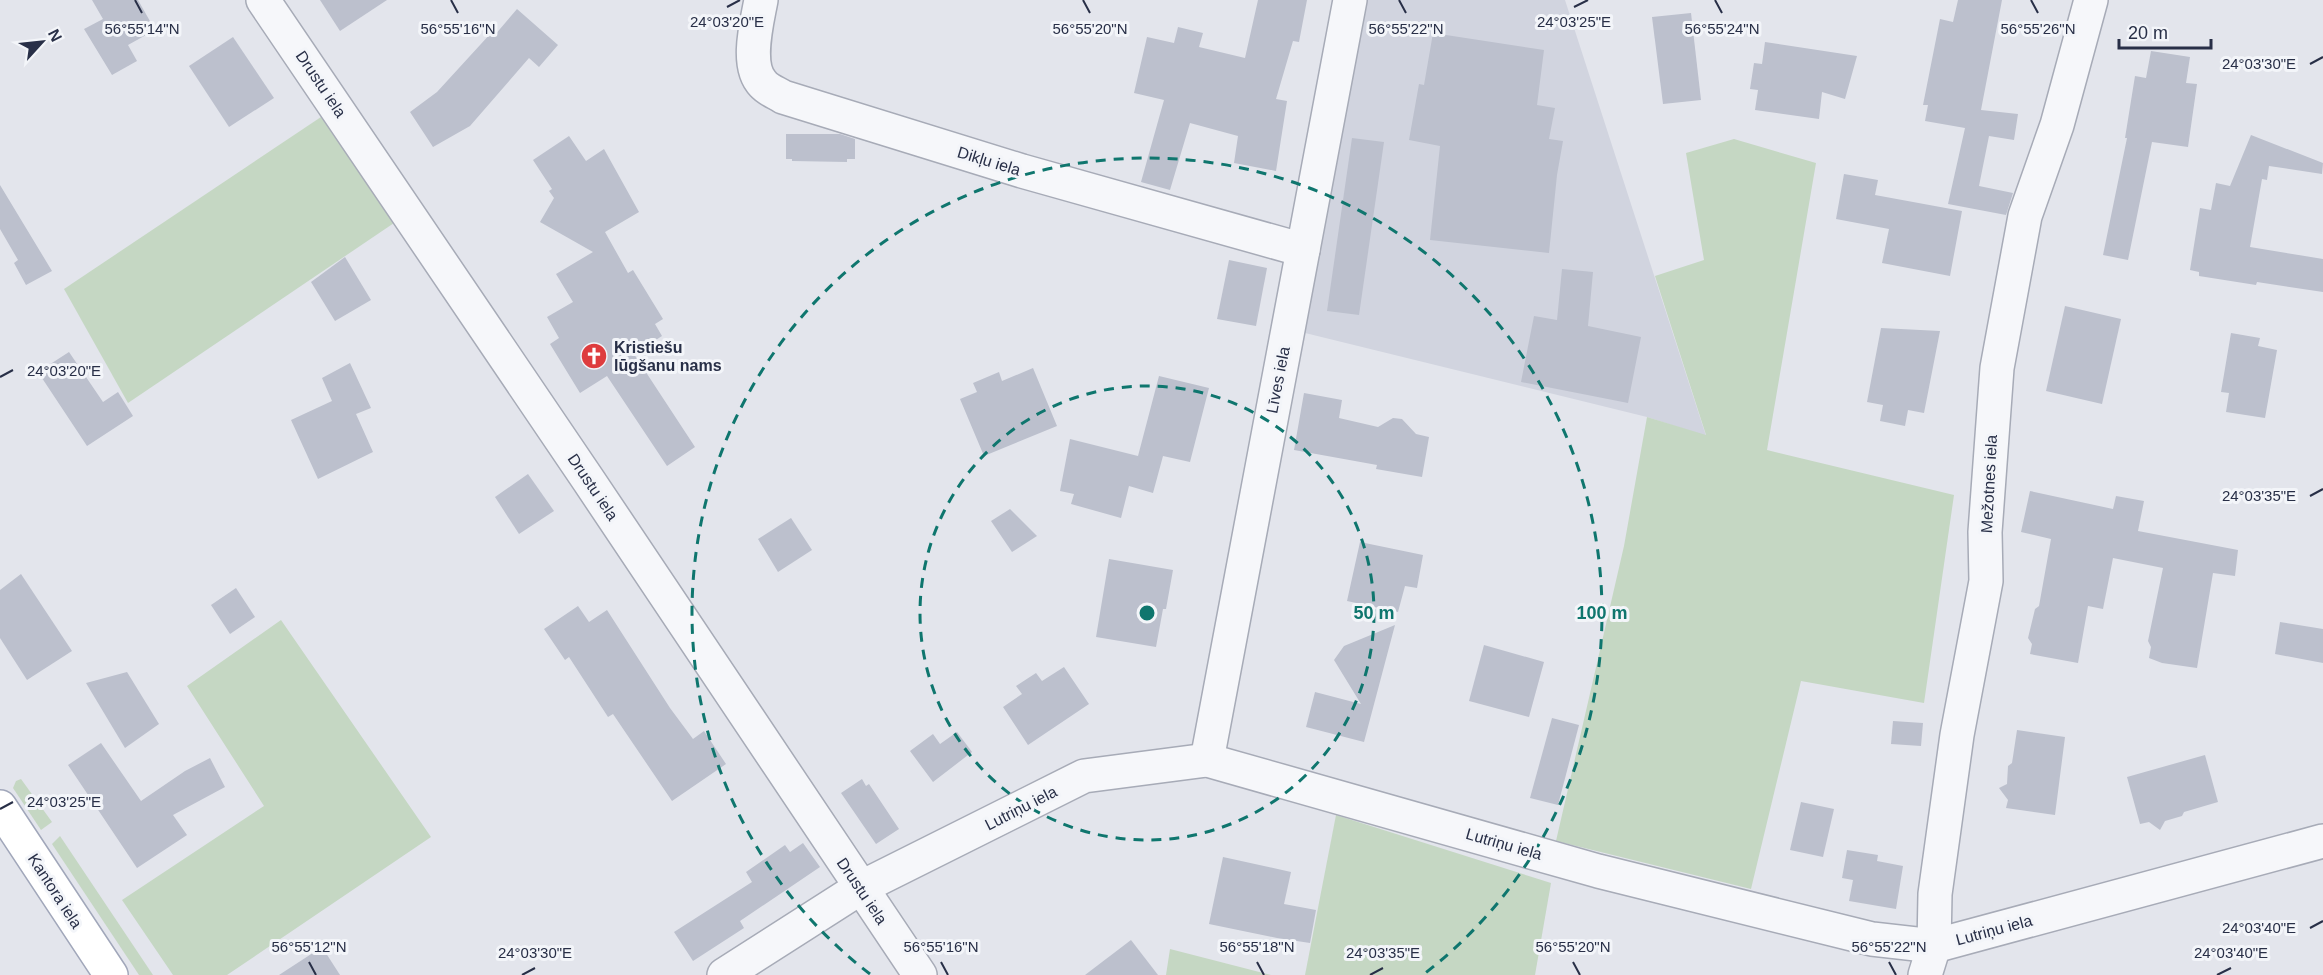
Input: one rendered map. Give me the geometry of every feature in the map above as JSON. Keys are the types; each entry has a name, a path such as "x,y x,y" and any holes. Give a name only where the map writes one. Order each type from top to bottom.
{"main road":[{"name":"Kantora iela","path":"0,807 111,975"}],"street":[{"name":"Drustu iela","path":"263,0 920,975"},
{"name":"Dikļu iela","path":"761,0 754,45 754,64 762,83 783,98 1022,171 1303,250"},
{"name":"Līves iela","path":"1207,760 1350,0"},
{"name":"Mežotnes iela","path":"1929,960 1935,894 1957,735 1986,581 1985,532 1996,368 2025,216 2073,73 2091,0"},
{"name":"Lutriņu iela","path":"724,975 860,888 1084,776 1207,760 1598,871 1872,939 1929,960 2323,841"}],"shaded area":[{"path":"1364,0 1565,0 1706,436 1647,417 1297,331"}],"green space":[{"path":"321,117 394,223 128,403 64,289"},
{"path":"1734,139 1816,163 1767,450 1954,495 1924,703 1801,681 1751,889 1556,841 1624,546 1647,417 1706,435 1655,276 1704,260 1686,153"},
{"path":"281,620 431,837 227,975 173,975 122,900 264,806 187,686"},
{"path":"21,779 52,822 41,830 13,788 16,781"},
{"path":"1336,815 1551,883 1535,975 1305,975"},
{"path":"60,836 153,975 139,975 52,844"},
{"path":"1170,949 1271,975 1166,975"}],"building":[{"path":"92,0 138,0 155,30 128,45 137,61 112,75 84,29 103,19"},
{"path":"320,0 387,0 340,31"},
{"path":"1258,0 1307,0 1299,42 1293,41 1276,99 1287,101 1276,171 1234,163 1238,136 1190,123 1170,190 1141,182 1164,100 1134,93 1147,37 1174,43 1178,27 1203,33 1199,47 1245,58"},
{"path":"1958,0 2002,0 1981,110 2018,114 2014,140 1989,136 1979,186 2013,193 2006,215 1948,204 1965,128 1925,121 1928,105 1923,105 1940,19 1953,22"},
{"path":"517,9 558,45 539,67 529,58 470,126 433,147 410,112 437,92 491,33 494,36"},
{"path":"1691,13 1701,100 1663,104 1652,17"},
{"path":"1433,33 1544,50 1537,105 1555,108 1549,139 1563,141 1549,253 1430,240 1440,146 1409,140 1419,84 1424,85"},
{"path":"233,37 274,98 229,127 189,66"},
{"path":"1765,42 1857,56 1845,99 1822,92 1819,119 1755,110 1758,90 1750,89 1754,63 1762,64"},
{"path":"2151,51 2190,57 2186,83 2197,84 2188,147 2152,142 2128,260 2103,255 2127,138 2125,138 2135,76 2146,78"},
{"path":"786,134 840,134 855,139 855,159 847,159 847,162 786,159"},
{"path":"2251,135 2323,163 2322,174 2269,166 2267,180 2262,179 2250,247 2323,259 2323,292 2199,276 2199,272 2190,270 2200,208 2211,210 2216,183 2230,186"},
{"path":"569,136 586,161 604,149 639,212 605,232 628,273 633,270 663,319 655,324 662,336 634,354 695,447 667,466 607,376 580,393 550,344 559,338 547,317 573,302 556,274 593,252 540,222 554,198 549,191 552,189 533,160"},
{"path":"1352,138 1384,142 1359,315 1327,311"},
{"path":"1844,174 1878,180 1875,195 1962,211 1950,276 1882,263 1889,229 1836,219"},
{"path":"0,185 52,271 26,285 14,263 18,260 0,229"},
{"path":"345,257 371,300 335,321 311,282"},
{"path":"1229,260 1267,268 1256,326 1217,319"},
{"path":"1562,269 1593,272 1588,326 1641,337 1628,403 1521,382 1534,316 1557,320"},
{"path":"2065,306 2121,319 2102,404 2046,391"},
{"path":"1881,328 1940,331 1924,413 1908,410 1905,426 1880,421 1883,405 1867,402"},
{"path":"2231,333 2260,338 2258,346 2277,350 2265,418 2226,412 2229,393 2221,392"},
{"path":"69,352 103,402 118,392 133,416 87,446 38,372"},
{"path":"350,363 371,408 356,414 373,452 318,479 291,420 332,401 322,378"},
{"path":"1033,368 1057,426 984,456 960,399 977,392 973,383 999,372 1002,381"},
{"path":"1159,376 1209,388 1190,462 1163,456 1153,493 1129,486 1121,518 1071,504 1074,494 1060,491 1070,439 1138,456"},
{"path":"1304,393 1342,400 1339,418 1378,427 1393,418 1402,419 1416,434 1429,437 1422,477 1376,469 1377,465 1294,450"},
{"path":"528,474 554,511 519,534 495,497"},
{"path":"2030,491 2113,509 2116,496 2144,501 2138,531 2238,550 2235,576 2213,573 2197,668 2162,663 2149,658 2151,647 2148,641 2163,568 2113,558 2103,609 2088,606 2078,663 2030,654 2032,644 2028,638 2035,609 2039,606 2051,539 2021,532"},
{"path":"1010,509 1037,536 1012,552 991,521"},
{"path":"791,518 812,550 778,572 758,539"},
{"path":"1360,542 1423,555 1417,588 1405,586 1398,612 1347,601"},
{"path":"1109,559 1173,570 1156,647 1096,637"},
{"path":"21,574 72,651 27,680 0,638 0,590"},
{"path":"236,588 255,617 230,634 211,605"},
{"path":"578,606 589,622 607,610 670,708 693,739 704,731 726,764 672,801 613,714 608,717 569,657 565,660 544,629"},
{"path":"2280,622 2323,629 2323,663 2275,654"},
{"path":"1395,625 1364,742 1306,727 1315,692 1361,704 1334,660 1344,646"},
{"path":"1484,645 1544,662 1529,717 1469,701"},
{"path":"1064,667 1089,704 1028,745 1003,707 1022,694 1016,686 1036,673 1042,681"},
{"path":"127,672 159,724 125,748 86,683"},
{"path":"1552,718 1579,725 1558,805 1530,798"},
{"path":"1893,721 1923,723 1921,746 1891,744"},
{"path":"2017,730 2065,737 2055,815 2006,808 2008,800 1999,788 2007,784 2008,766 2012,763"},
{"path":"957,732 972,752 933,782 910,751 933,734 940,744"},
{"path":"101,743 141,801 185,771 210,758 225,787 173,815 187,835 137,868 68,765"},
{"path":"2205,755 2218,802 2184,812 2182,816 2165,821 2160,830 2149,822 2140,824 2127,777"},
{"path":"862,779 866,786 869,784 899,829 876,844 841,793"},
{"path":"1801,802 1834,809 1823,857 1790,850"},
{"path":"803,843 820,867 740,921 744,928 693,961 674,932 752,882 746,872 785,845 790,852"},
{"path":"1847,850 1878,855 1877,861 1903,866 1896,909 1849,901 1853,880 1842,878"},
{"path":"1223,857 1291,872 1284,904 1316,910 1310,943 1209,924"},
{"path":"1131,940 1158,975 1085,975"},
{"path":"322,947 340,975 279,975"}],"place":[{"name":"Kristiešu lūgšanu nams","path":"594,356"}]}
